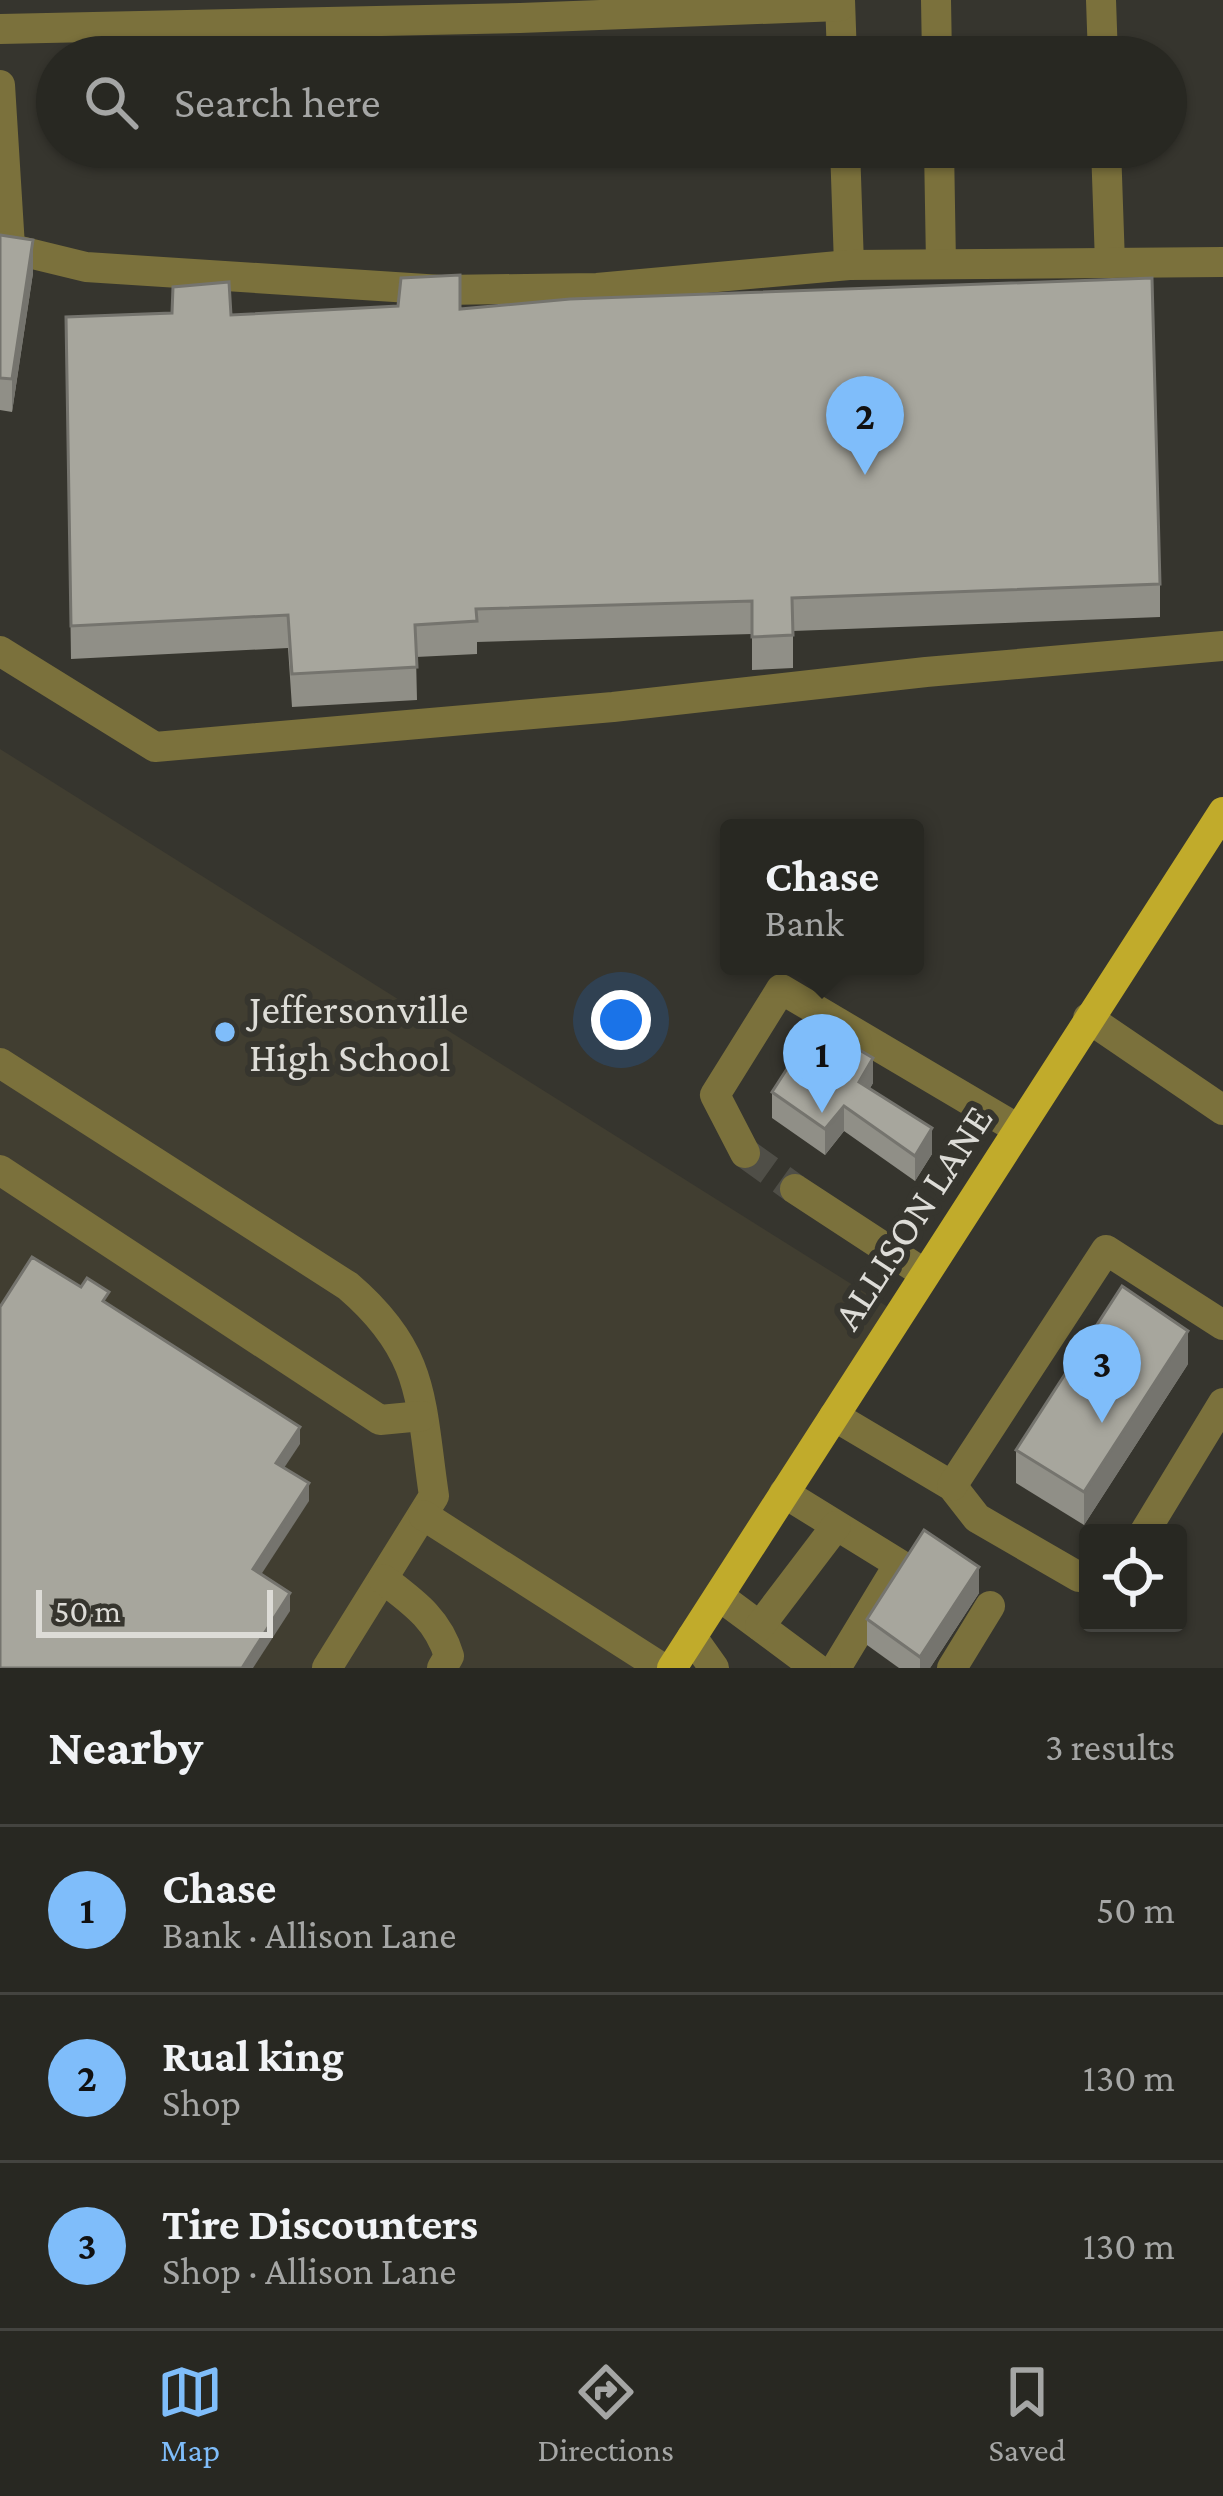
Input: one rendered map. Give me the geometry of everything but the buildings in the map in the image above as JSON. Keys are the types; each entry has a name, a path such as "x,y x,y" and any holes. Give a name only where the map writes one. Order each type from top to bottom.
{"main road":[{"name":"ALLISON LANE","path":"673,1668 1223,812"}],"street":[{"path":"936,0 937,36"},
{"path":"1101,0 1102,36"},
{"path":"0,29 840,3 841,36"},
{"path":"0,85 5,247 86,267 441,290 597,288 849,265 1223,262"},
{"path":"846,168 849,265"},
{"path":"939,168 941,264"},
{"path":"1107,168 1110,263"},
{"path":"0,651 155,747 1223,646"},
{"path":"745,1153 715,1095 782,988 1018,1129"},
{"path":"1088,1018 1223,1111"},
{"path":"0,1063 348,1286 374,1309 403,1346 417,1383 434,1496 327,1668"},
{"path":"0,1170 380,1420 422,1416"},
{"path":"795,1189 925,1274"},
{"path":"952,1486 1106,1250 1223,1325"},
{"path":"1149,1524 1223,1403"},
{"path":"834,1416 952,1486 977,1518 1079,1577"},
{"path":"784,1493 898,1564 836,1668"},
{"path":"423,1515 662,1668"},
{"path":"760,1626 836,1526"},
{"path":"382,1579 421,1607 442,1631 449,1656 442,1668"},
{"path":"719,1596 816,1668"},
{"path":"952,1668 990,1606"},
{"path":"692,1637 714,1668"}],"shaded area":[{"name":"Jeffersonville High School","path":"0,749 899,1314 672,1668 0,1668"}],"tunnel":[{"path":"745,1153 795,1189"}],"place":[{"name":"Rual king","path":"865,475"},
{"name":"Jeffersonville High School","path":"225,1032"},
{"name":"Chase","path":"822,1113"},
{"name":"Tire Discounters","path":"1102,1423"}]}
